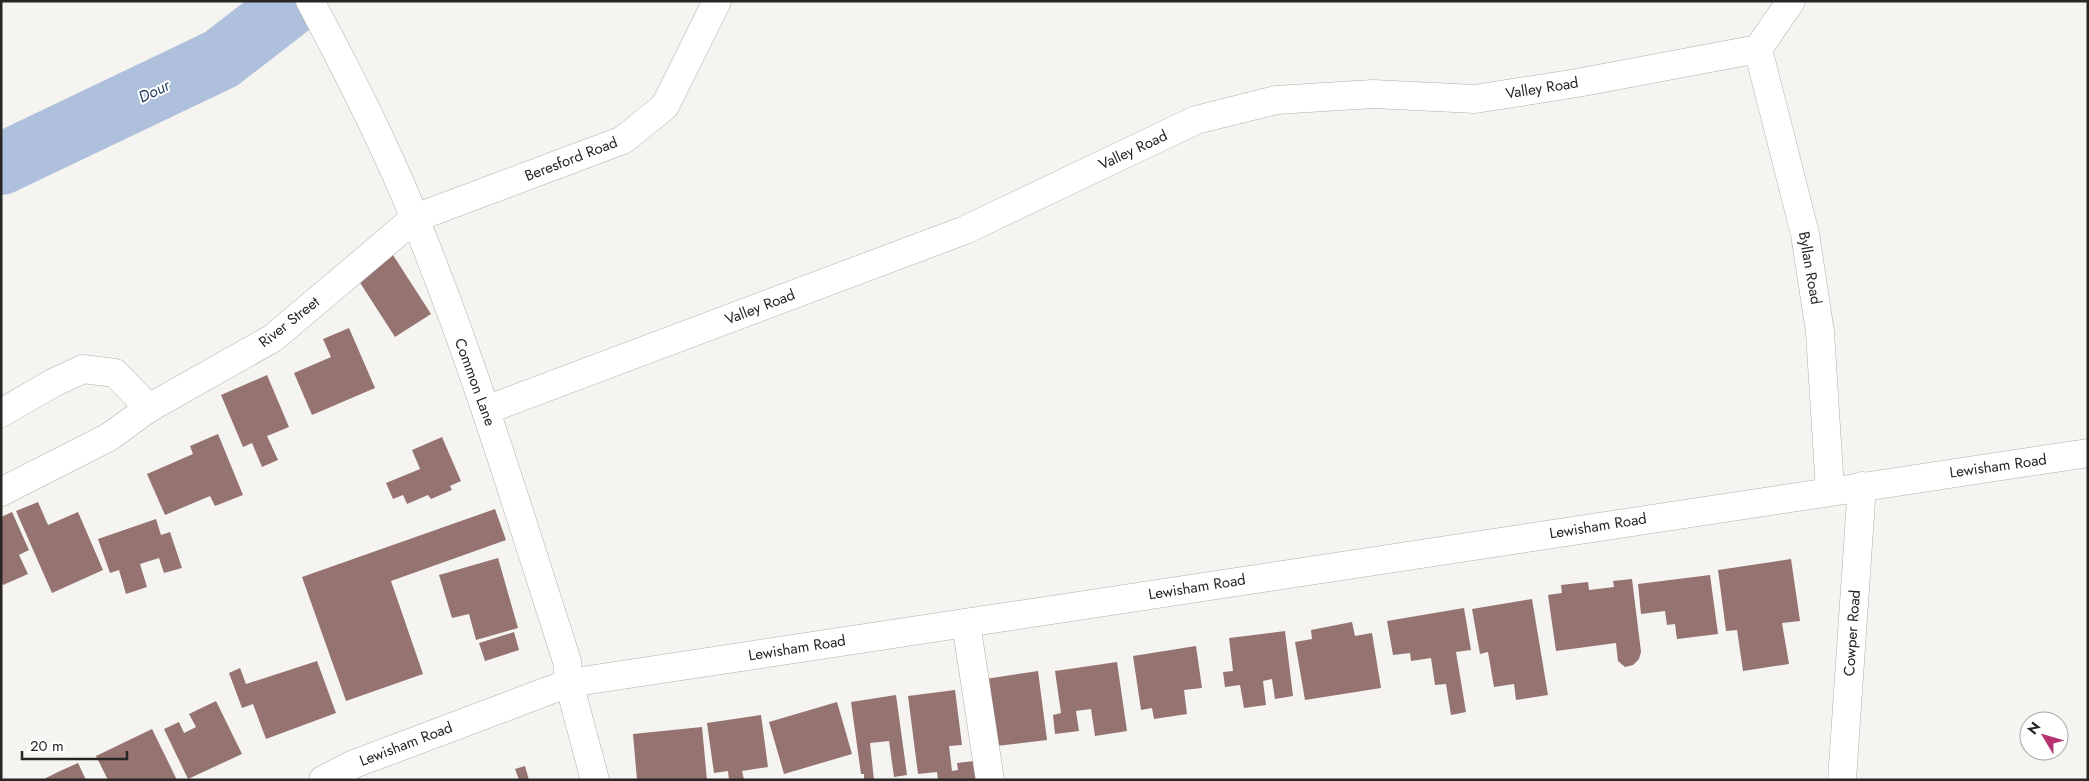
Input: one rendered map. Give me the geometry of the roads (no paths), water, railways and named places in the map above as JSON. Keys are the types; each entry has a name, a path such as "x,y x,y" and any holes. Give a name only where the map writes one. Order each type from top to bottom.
{"street":[{"name":"Common Lane","path":"310,1 349,75 415,218 486,410 567,661 569,683 595,780"},
{"name":"Beresford Road","path":"415,218 623,140 665,106 717,1"},
{"path":"1758,49 1791,1"},
{"name":"Valley Road","path":"486,410 965,230 1196,120 1276,100 1373,94 1475,99 1578,83 1758,49"},
{"name":"Byllan Road","path":"1758,49 1805,234 1820,332 1830,491"},
{"name":"River Street","path":"1,492 109,436 149,408 272,338 415,218"},
{"path":"1,413 52,383 83,369 115,373 149,408"},
{"name":"Lewisham Road","path":"323,780 354,764 569,683 1862,486 2088,454"},
{"name":"Cowper Road","path":"1842,780 1862,486"},
{"path":"966,623 990,780"}],"waterway":[{"name":"Dour","path":"1,164 221,59 296,1"}]}
